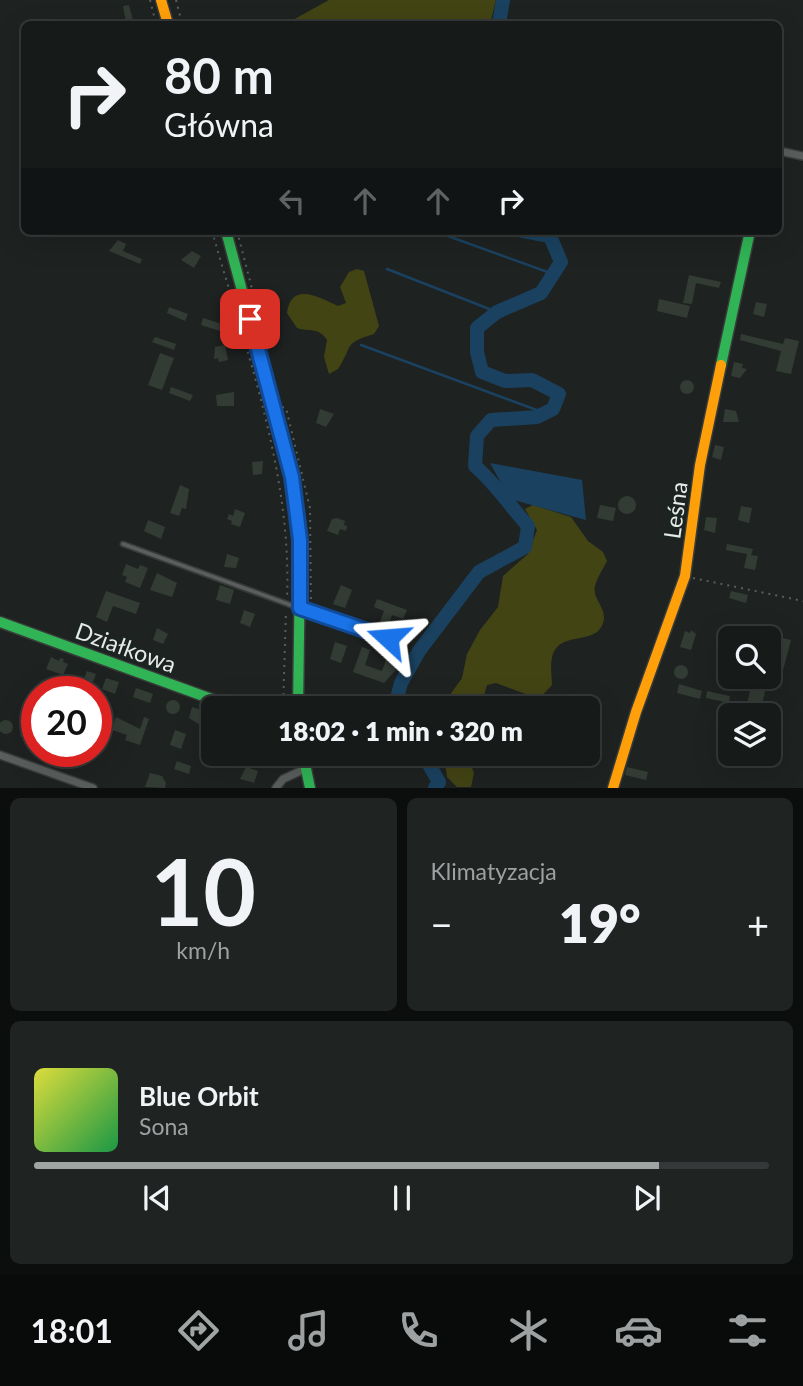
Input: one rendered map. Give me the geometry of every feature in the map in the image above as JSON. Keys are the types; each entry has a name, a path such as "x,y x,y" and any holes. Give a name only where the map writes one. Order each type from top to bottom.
{"street":[{"path":"161,0 167,21"},
{"path":"782,152 803,156"},
{"path":"227,235 292,477 300,540 298,696"},
{"name":"Leśna","path":"613,788 636,712 685,576 700,465 749,235"},
{"name":"Działkowa","path":"0,622 203,696"},
{"path":"0,755 93,788"},
{"path":"305,766 310,788"},
{"path":"276,788 283,779 305,769"}],"lane":[{"path":"123,544 388,638"}],"path":[{"path":"150,0 155,21"},
{"path":"176,0 181,21"},
{"path":"213,235 285,506 289,559 283,696"},
{"path":"685,576 803,601"},
{"path":"292,766 294,775"}],"shaded area":[{"path":"329,0 496,0 491,21 291,21"},
{"path":"357,269 364,271 379,326 374,334 353,343 338,369 329,374 324,357 327,340 317,332 297,328 287,313 294,297 300,294 315,296 338,306 346,303 340,287 349,272"},
{"path":"533,505 571,517 588,541 603,552 607,561 597,580 595,591 603,613 603,623 593,635 561,644 556,649 551,661 552,685 542,696 531,696 496,683 487,685 484,696 449,696 462,678 467,654 480,630 498,607 503,576 528,554 537,530 525,509"},
{"path":"446,766 471,766 474,773 471,787 457,787 447,777"}],"water":[{"path":"490,463 582,480 586,520 510,499"}],"building":[{"path":"129,5 133,21 126,21 123,6"},
{"path":"118,240 126,244 123,251 142,259 140,264 109,251"},
{"path":"192,251 201,256 194,268 181,260"},
{"path":"689,275 721,282 719,288 696,283 692,304 683,303"},
{"path":"659,299 690,306 687,318 657,311"},
{"path":"756,302 767,304 764,317 753,314"},
{"path":"169,307 188,314 185,321 167,313"},
{"path":"203,318 222,324 220,331 201,325"},
{"path":"741,334 783,344 785,338 799,341 791,374 776,371 781,351 740,340"},
{"path":"155,337 176,344 174,350 152,342"},
{"path":"225,345 228,360 219,362 218,358 214,359 215,347"},
{"path":"160,353 174,358 162,390 148,385"},
{"path":"734,362 743,364 742,368 747,369 740,378 731,376"},
{"path":"687,380 692,382 692,392 687,394 682,392 680,387 682,382"},
{"path":"171,387 193,395 190,401 169,393"},
{"path":"234,392 234,406 217,406 216,395"},
{"path":"320,409 334,414 326,427 316,423"},
{"path":"725,409 736,411 739,422 723,422"},
{"path":"715,445 724,447 721,460 712,457"},
{"path":"263,461 262,474 253,475 252,462"},
{"path":"180,485 189,489 186,509 182,508 179,516 170,513"},
{"path":"627,496 633,499 636,505 633,511 627,514 621,511 618,505 621,499"},
{"path":"600,505 616,508 613,521 597,518"},
{"path":"741,506 752,508 749,523 738,520"},
{"path":"235,509 245,513 240,527 231,524 232,521 227,519 229,514 233,516"},
{"path":"706,517 717,518 715,533 704,530"},
{"path":"332,519 345,521 344,525 347,526 346,531 340,529 338,535 327,531"},
{"path":"148,520 165,527 161,539 144,531"},
{"path":"727,544 753,549 751,555 758,556 755,570 744,568 747,554 726,550"},
{"path":"227,554 239,558 236,568 224,567"},
{"path":"126,564 138,569 140,565 148,568 140,588 125,582 127,577 122,575"},
{"path":"157,573 177,583 172,597 150,590"},
{"path":"220,585 234,590 230,604 216,600"},
{"path":"341,585 352,590 345,608 333,604"},
{"path":"106,591 140,603 136,614 113,606 107,622 96,617"},
{"path":"731,591 748,595 746,603 729,598"},
{"path":"377,599 407,610 403,619 392,615 388,627 379,624 384,611 374,607"},
{"path":"244,610 255,614 250,627 240,623"},
{"path":"157,628 168,634 163,644 153,640"},
{"path":"96,630 130,643 127,653 92,640"},
{"path":"691,630 696,634 691,650 680,647 685,631 690,633"},
{"path":"781,637 791,640 781,678"},
{"path":"335,642 347,646 341,663 330,659"},
{"path":"362,647 370,650 365,665 382,671 389,652 404,657 384,683 353,672"},
{"path":"51,657 59,661 60,658 64,659 63,662 68,664 63,675 46,669"},
{"path":"681,665 686,667 686,677 681,679 676,677 674,672 676,667"},
{"path":"87,671 96,674 95,676 85,676"},
{"path":"112,680 119,682 115,694 112,693"},
{"path":"679,684 702,691 700,699 677,693"},
{"path":"136,688 153,694 150,703 133,697"},
{"path":"750,689 766,689 762,703 747,703"},
{"path":"707,691 730,696 729,703 706,698"},
{"path":"170,700 176,700 180,707 176,714 170,714 166,710 166,704"},
{"path":"192,707 201,710 200,725 189,718"},
{"path":"116,717 140,729 144,717 149,719 140,745 125,740 127,735 112,730"},
{"path":"3,720 9,720 13,727 9,734 3,734 -1,730 -1,724"},
{"path":"175,730 186,734 181,749 170,745"},
{"path":"177,761 191,766 189,774 174,769"},
{"path":"246,767 258,771 254,783 240,779"},
{"path":"627,767 648,772 646,780 625,775"},
{"path":"150,773 162,776 166,783 165,788 145,787"}],"waterway":[{"path":"500,21 503,0"},
{"path":"445,235 553,274"},
{"path":"398,696 401,683 419,651 479,572 525,547 528,526 475,466 477,436 491,420 537,417 553,409 559,394 532,380 505,381 482,372 477,352 477,328 497,312 541,293 561,262 550,236 545,235"},
{"path":"387,269 497,312"},
{"path":"361,345 545,413"},
{"path":"430,766 439,782 435,788"}],"traffic: fast":[{"path":"227,235 292,477 300,564 298,696"},
{"path":"721,365 749,235"},
{"path":"0,622 203,696"},
{"path":"305,766 310,788"}],"traffic: slow":[{"path":"161,0 167,21"},
{"path":"613,788 636,712 685,576 700,465 721,365"}],"route":[{"path":"250,319 292,477 300,540 300,608 388,638"}]}
